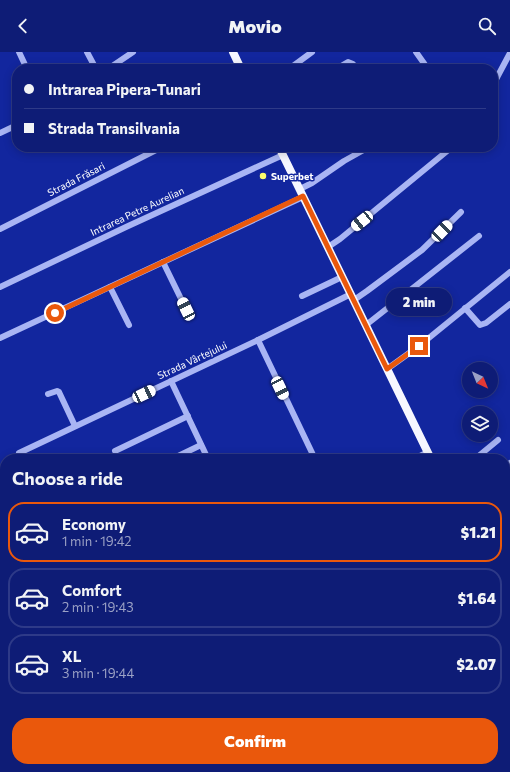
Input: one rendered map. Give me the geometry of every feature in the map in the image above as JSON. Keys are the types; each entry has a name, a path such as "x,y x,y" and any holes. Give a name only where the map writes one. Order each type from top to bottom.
{"main road":[{"path":"233,52 239,64"},
{"path":"282,152 428,454"}],"street":[{"path":"19,52 25,64"},
{"path":"87,52 93,64"},
{"path":"115,64 133,52"},
{"path":"296,64 312,52"},
{"path":"416,52 424,64"},
{"path":"498,76 509,56"},
{"path":"0,134 12,128"},
{"name":"Strada Frăsari","path":"0,229 152,152"},
{"path":"0,338 163,262 302,193 312,183 360,152"},
{"path":"328,247 446,152"},
{"name":"Intrarea Petre Aurelian","path":"0,287 119,230 283,155"},
{"name":"Strada Vârtejului","path":"19,453 258,340 352,297 367,292 422,250 461,212"},
{"path":"366,325 479,236"},
{"path":"163,262 186,309"},
{"path":"387,369 510,272"},
{"path":"302,296 342,277"},
{"path":"110,287 129,325"},
{"path":"465,308 480,325 486,323 510,304"},
{"path":"258,340 313,454"},
{"path":"171,381 206,454"},
{"path":"48,394 57,391 59,392 75,426"},
{"path":"115,451 188,416"},
{"path":"480,454 495,442"},
{"path":"182,454 201,445"}],"place":[{"name":"Superbet","path":"263,176"}],"route":[{"path":"55,313 303,196 387,369 419,346"}]}
